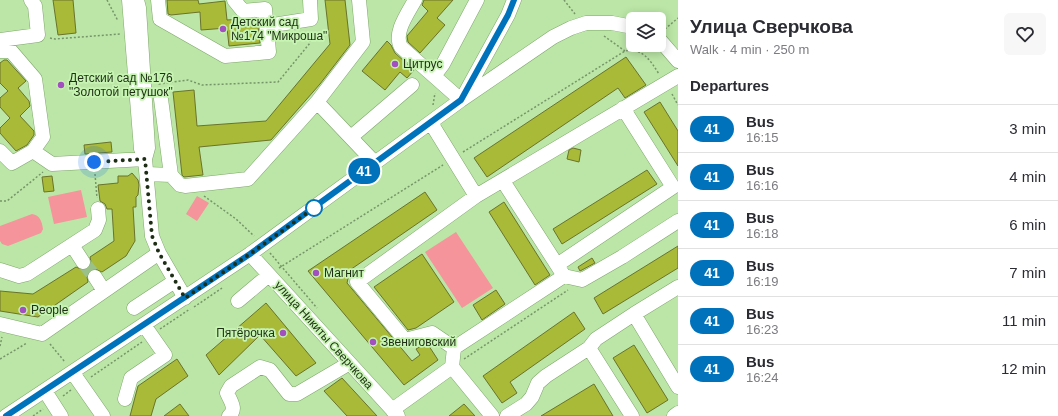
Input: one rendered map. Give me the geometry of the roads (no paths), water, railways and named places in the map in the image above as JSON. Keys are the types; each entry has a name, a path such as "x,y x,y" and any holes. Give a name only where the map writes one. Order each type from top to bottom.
{"street":[{"path":"0,40 38,36 35,6 31,0"},
{"path":"129,0 129,33 141,149 145,159 147,174 152,236 159,253 185,298"},
{"path":"137,0 139,8 148,148 145,159"},
{"path":"158,0 160,19 225,56 269,52 265,9 242,11 234,0"},
{"path":"267,26 311,19 310,0"},
{"path":"161,99 171,175 180,184 185,186 248,179 317,102 363,42 359,0"},
{"path":"415,0 398,34 398,42 401,47 461,100"},
{"path":"434,76 443,64 477,0"},
{"path":"461,100 508,15 514,0"},
{"path":"6,416 73,373 250,254 461,100 554,37 571,28 586,23 612,23 626,26"},
{"path":"666,40 678,60"},
{"path":"0,52 11,51 35,79 43,137 33,151 12,163 0,151"},
{"path":"454,348 432,333 405,340 358,282 476,196 678,76"},
{"path":"351,137 412,85"},
{"path":"317,102 376,163"},
{"path":"395,413 452,367 454,348 674,187 623,108"},
{"path":"431,122 476,196"},
{"path":"33,151 52,164 145,159"},
{"path":"147,174 171,175"},
{"path":"502,181 560,270 582,280 622,257 678,221"},
{"path":"0,270 19,276 28,274 95,230 99,220 98,209"},
{"path":"72,246 84,262"},
{"path":"0,324 42,334 159,253"},
{"name":"улица Никиты Сверчкова","path":"250,254 348,364 395,413"},
{"path":"238,301 269,275"},
{"path":"95,277 104,291"},
{"path":"134,308 175,281"},
{"path":"507,416 526,404 532,397 538,383 546,376 589,348 596,339 678,287"},
{"path":"634,314 678,387"},
{"path":"125,399 131,378 165,354 144,325"},
{"path":"589,348 632,416"},
{"path":"229,416 233,412 234,406 227,393 231,386 260,367 270,370 290,394 297,394 348,364"},
{"path":"452,367 492,416"},
{"path":"73,373 103,416"},
{"path":"45,391 61,416"},
{"path":"674,416 678,413"}],"tunnel":[{"path":"83,262 95,277"}],"place":[{"name":"Детский сад №174 \"Микроша\"","path":"223,29"},
{"name":"Цитрус","path":"395,64"},
{"name":"Детский сад №176 \"Золотой петушок\"","path":"61,85"},
{"name":"Магнит","path":"316,273"},
{"name":"People","path":"23,310"},
{"name":"Пятёрочка","path":"283,333"},
{"name":"Звениговский","path":"373,342"}]}
